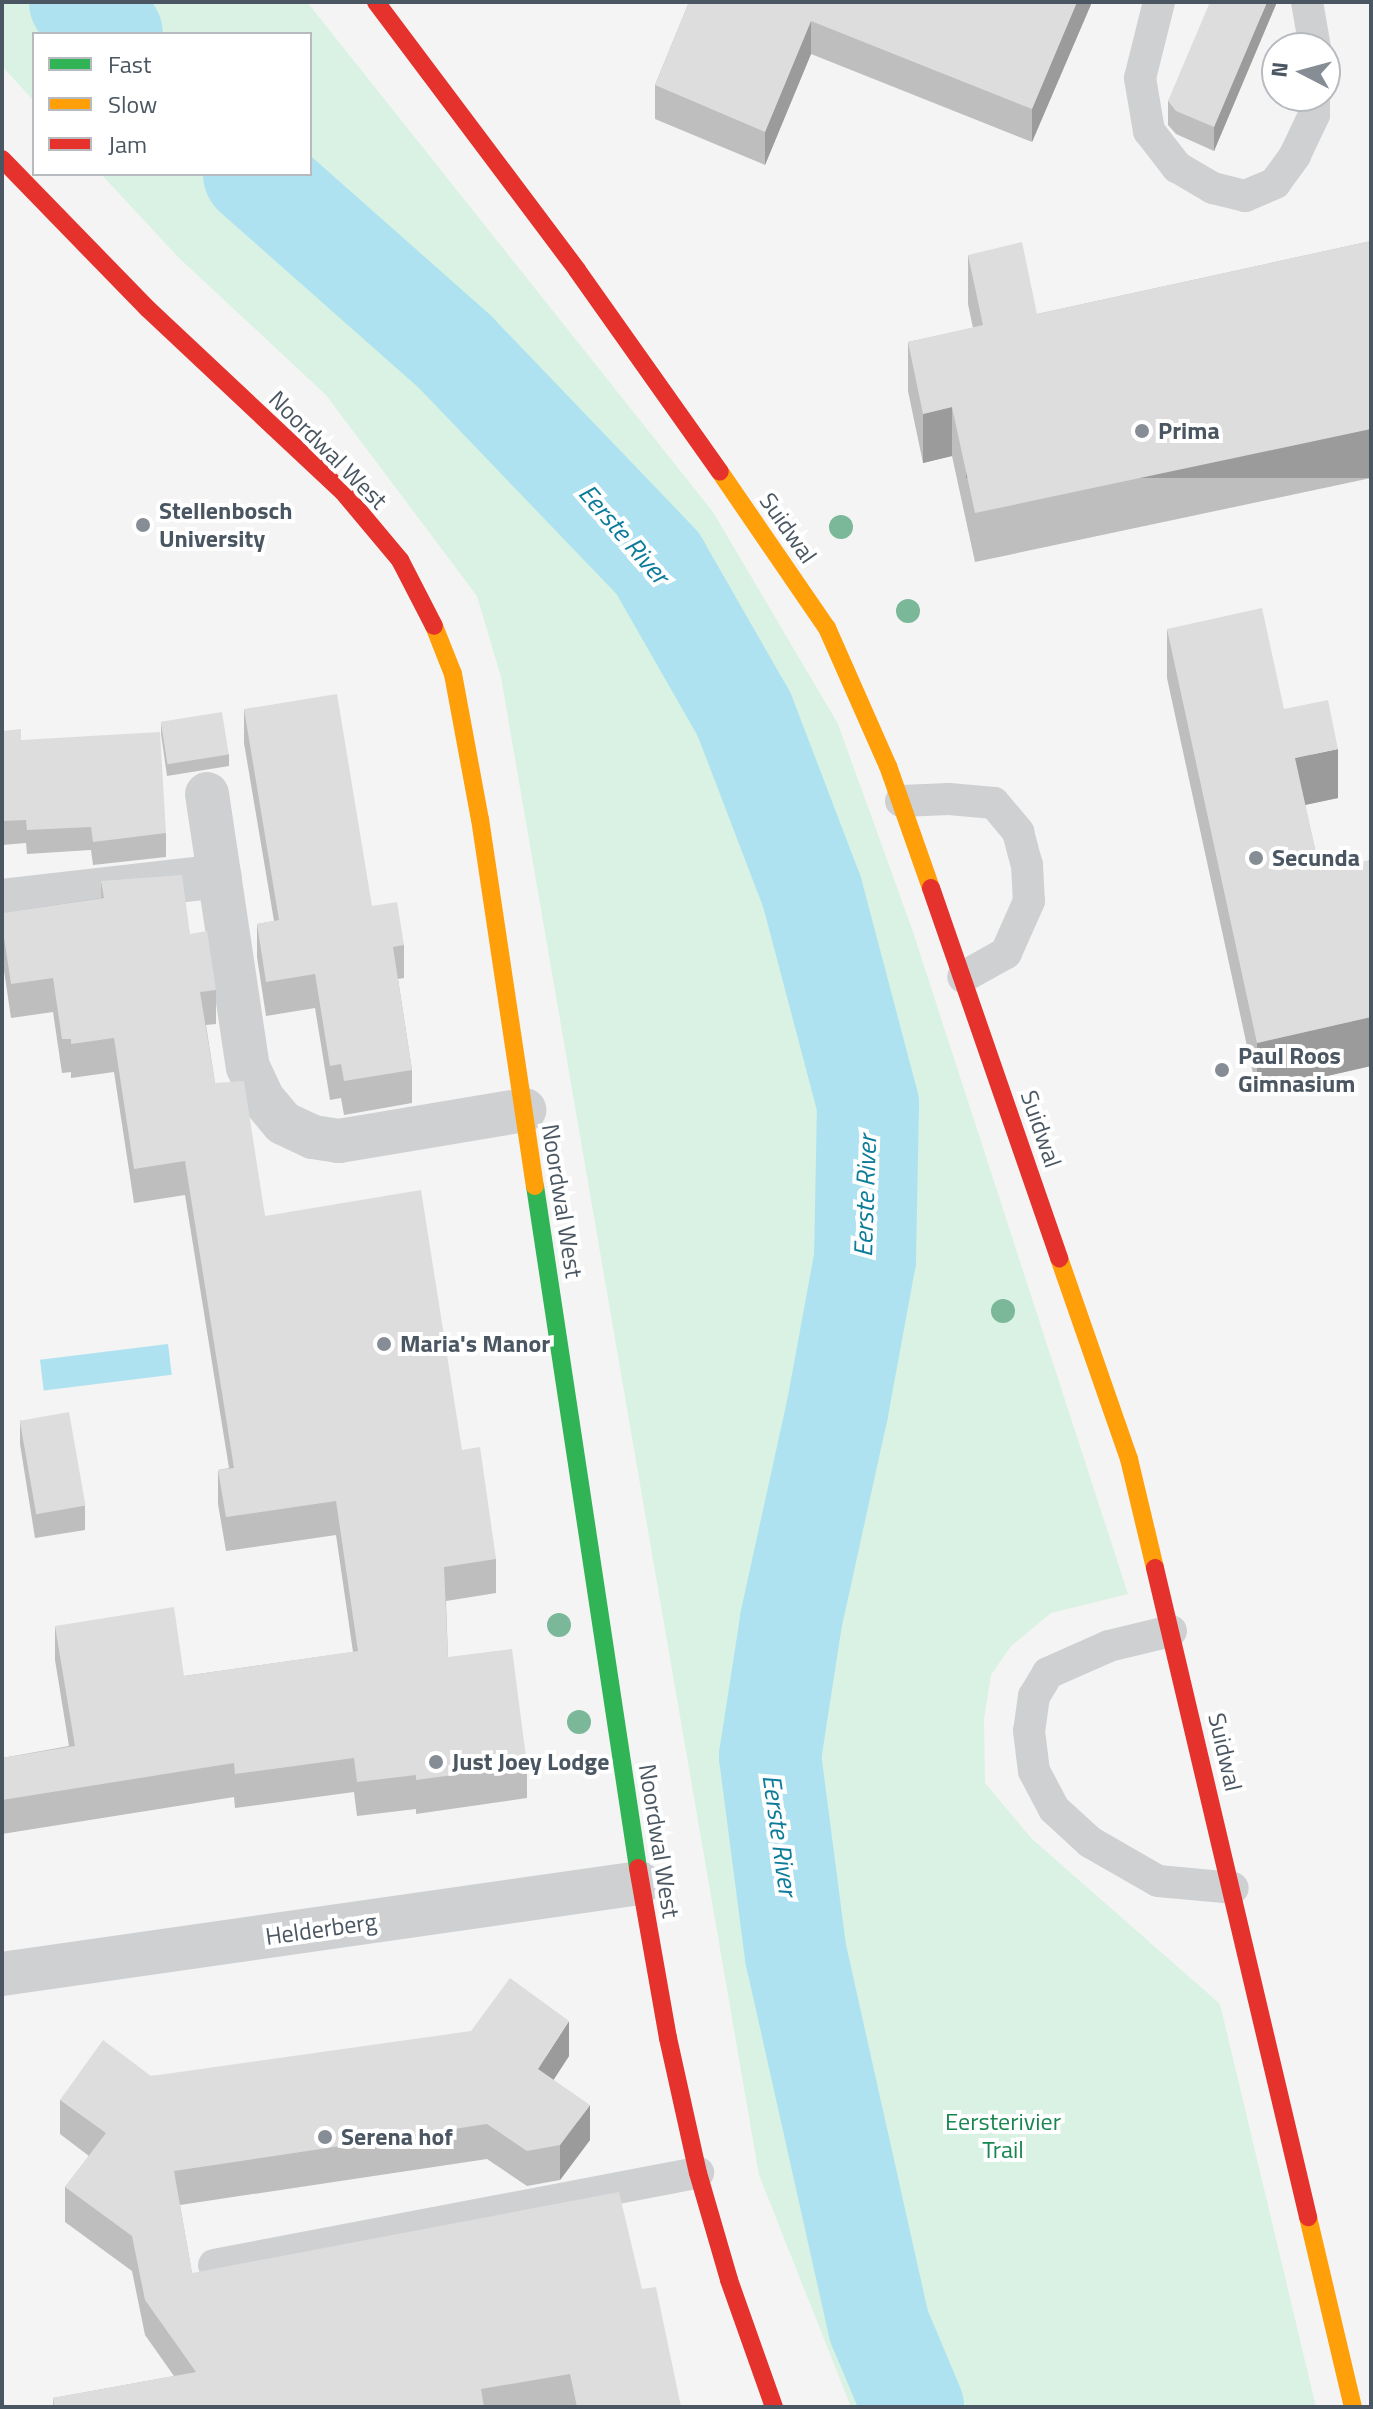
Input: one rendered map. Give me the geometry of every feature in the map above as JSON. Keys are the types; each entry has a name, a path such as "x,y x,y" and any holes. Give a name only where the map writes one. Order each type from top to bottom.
{"street":[{"name":"Suidwal","path":"376,2 577,270 793,575 827,628 901,801 1129,1459 1233,1888 1353,2407"},
{"name":"Noordwal West","path":"2,159 148,309 343,492 407,573 428,612 453,674 480,819 640,1883 668,2038 698,2173 729,2280 774,2407"},
{"path":"207,794 248,1067 263,1099 283,1123 313,1137 339,1141 524,1110"},
{"path":"2,901 220,876"},
{"name":"Helderberg","path":"2,1974 640,1883"}],"lane":[{"path":"1159,2 1140,78 1149,131 1177,167 1213,188 1245,196 1275,183 1295,155 1314,112"},
{"path":"1307,2 1312,32"},
{"path":"901,801 949,799 994,803 1018,832 1027,865 1029,901 1006,953 963,977"},
{"path":"1171,1631 1109,1646 1048,1673 1034,1696 1029,1731 1034,1771 1054,1809 1090,1842 1158,1881 1233,1888"},
{"path":"214,2265 698,2173"}],"green space":[{"name":"Eersterivier Trail","path":"2,2 307,2 713,512 838,724 912,929 1128,1594 1051,1613 1011,1646 991,1675 984,1719 985,1783 1032,1839 1220,2004 1316,2407 851,2407 759,2175 501,677 477,596 326,395 178,257 103,176 312,176 312,32 32,32 32,99 2,66"}],"water":[{"path":"168,1344 172,1375 44,1390 40,1360"}],"building":[{"path":"689,2 1077,2 1032,109 811,21 765,132 655,85"},
{"path":"1210,2 1267,2 1214,127 1176,111 1168,101"},
{"name":"Prima","path":"1371,241 1371,429 975,513 952,407 923,414 908,342 983,325 968,255 1022,242 1037,314"},
{"name":"Secunda","path":"1262,608 1284,709 1328,700 1338,749 1295,758 1320,871 1371,860 1371,1017 1257,1043 1167,629"},
{"path":"337,694 372,906 397,902 404,945 393,947 412,1070 344,1081 341,1064 330,1066 315,974 266,982 257,924 279,920 244,709"},
{"path":"222,712 229,754 167,764 161,722"},
{"path":"21,729 21,740 160,732 166,833 93,842 91,827 27,830 26,820 2,821 2,731"},
{"path":"182,875 190,934 207,931 216,990 200,992 215,1083 244,1081 265,1216 421,1190 462,1450 480,1447 496,1559 444,1567 448,1657 512,1649 527,1765 416,1780 416,1775 357,1782 354,1758 235,1774 234,1763 2,1800 2,1758 75,1746 55,1626 174,1607 184,1676 358,1651 336,1501 226,1517 218,1470 234,1468 185,1161 134,1169 114,1038 71,1044 71,1039 62,1039 53,978 11,984 2,913 104,898 101,881"},
{"path":"69,1412 85,1506 36,1514 20,1421"},
{"path":"510,1978 569,2021 538,2069 590,2105 560,2145 527,2151 487,2124 174,2171 192,2273 619,2192 642,2289 656,2287 681,2407 577,2407 570,2374 481,2389 484,2407 51,2407 54,2406 53,2398 196,2372 145,2300 132,2236 65,2187 106,2133 60,2100 103,2040 151,2076 471,2031"}],"waterway":[{"name":"Eerste River","path":"80,2 110,32"},
{"name":"Eerste River","path":"256,176 456,353 658,564 744,714 812,892 868,1104 865,1259 837,1411 791,1621 770,1756 796,1955 879,2326 913,2407"}],"traffic: fast":[{"path":"535,1186 638,1868"}],"traffic: slow":[{"path":"720,472 827,628 888,766 931,888"},
{"path":"434,626 453,674 480,819 535,1186"},
{"path":"1059,1258 1129,1459 1155,1568"},
{"path":"1308,2217 1353,2407"}],"traffic: jam":[{"path":"376,2 577,270 720,472"},
{"path":"2,159 148,309 343,492 400,560 434,626"},
{"path":"931,888 1059,1258"},
{"path":"1155,1568 1308,2217"},
{"path":"638,1868 668,2038 698,2173 729,2280 774,2407"}],"place":[{"name":"Prima","path":"1142,431"},
{"name":"Stellenbosch University","path":"143,525"},
{"name":"Secunda","path":"1256,858"},
{"name":"Paul Roos Gimnasium","path":"1222,1070"},
{"name":"Maria's Manor","path":"384,1344"},
{"name":"Just Joey Lodge","path":"436,1762"},
{"name":"Serena hof","path":"325,2137"}]}
